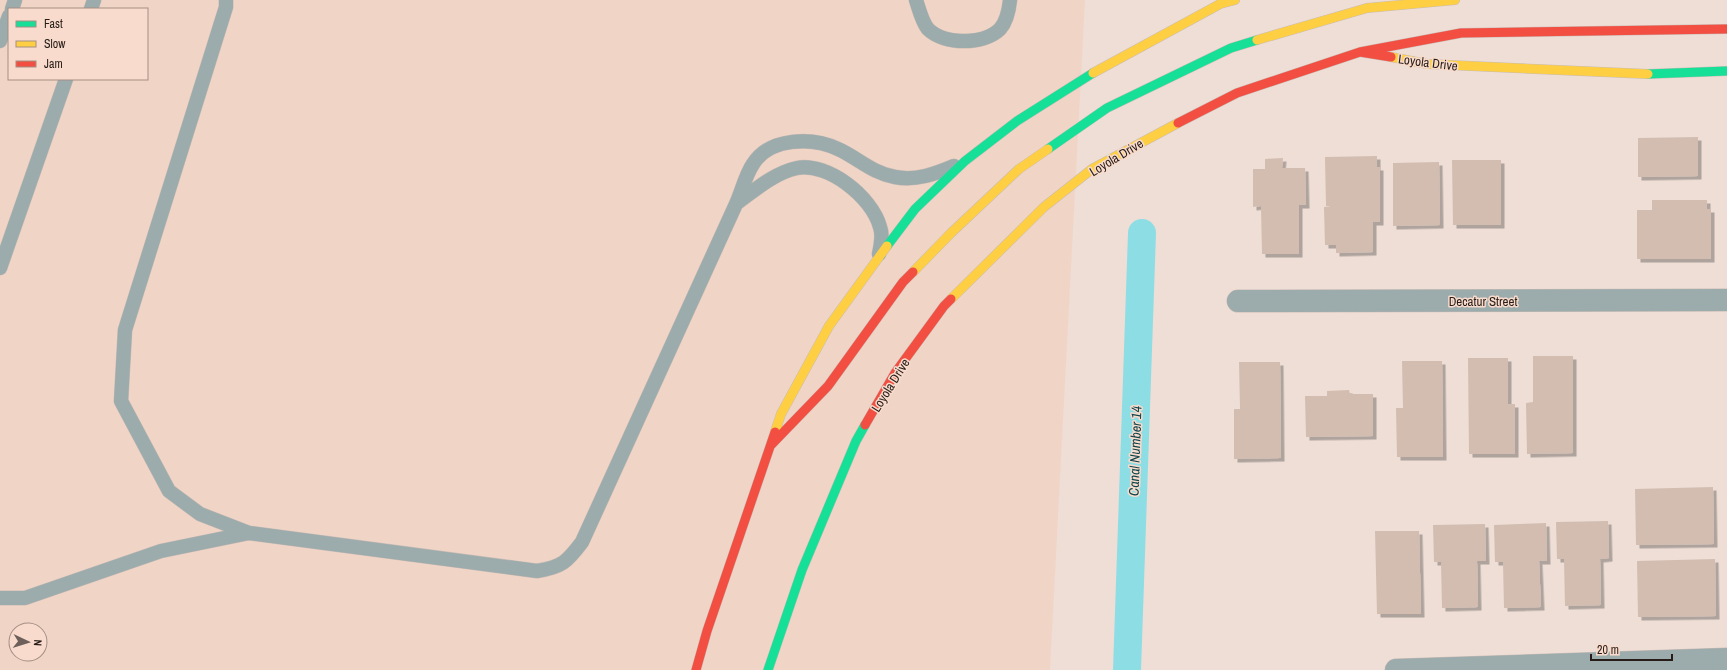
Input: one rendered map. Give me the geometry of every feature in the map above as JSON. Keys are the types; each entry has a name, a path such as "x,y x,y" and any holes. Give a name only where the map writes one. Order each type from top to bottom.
{"main road":[{"path":"696,670 707,631 781,414 829,326 879,254 915,208 965,161 1017,121 1103,66 1220,4 1235,0"},
{"path":"771,445 828,386 903,282 951,233 1019,169 1106,108 1231,48 1367,8 1455,0"},
{"path":"1360,52 1461,33 1727,29"},
{"name":"Loyola Drive","path":"768,670 802,570 856,441 895,373 944,306 1044,207 1092,170 1127,149 1237,93 1360,52 1427,64 1491,68 1642,74 1727,71"}],"street":[{"name":"Decatur Street","path":"1238,301 1727,300"},
{"path":"1396,670 1727,659"}],"lane":[{"path":"226,0 223,14 125,330 121,401 169,492 200,514 248,533 537,571 554,568 570,559 582,542 753,164 764,152 782,144 800,140 818,141 839,149 866,167 894,177 911,178 934,174 965,161"},
{"path":"916,0 927,28 937,36 953,41 974,41 990,35 1000,29 1008,14 1010,0"},
{"path":"0,41 8,19"},
{"path":"0,268 66,80"},
{"path":"736,204 776,175 798,168 816,169 828,173 858,190 877,216 881,228 882,240 879,254"},
{"path":"0,598 25,598 161,551 248,533"}],"shaded area":[{"path":"0,0 1085,0 1050,670 0,670"}],"building":[{"path":"1698,137 1698,176 1638,177 1638,138"},
{"path":"1377,156 1377,167 1380,167 1380,222 1373,222 1373,252 1336,253 1336,245 1325,245 1324,207 1334,206 1326,206 1325,157"},
{"path":"1283,158 1282,168 1305,168 1306,205 1299,205 1299,254 1262,254 1261,206 1253,207 1253,169 1265,169 1265,159"},
{"path":"1452,160 1501,160 1501,225 1453,225"},
{"path":"1439,162 1440,225 1393,226 1393,163"},
{"path":"1652,200 1707,200 1707,209 1711,209 1711,259 1637,259 1637,210 1652,210"},
{"path":"1533,356 1573,356 1573,453 1527,454 1526,403 1533,402"},
{"path":"1468,358 1508,358 1508,404 1515,404 1515,454 1469,454"},
{"path":"1402,361 1442,361 1443,457 1397,457 1396,408 1403,408"},
{"path":"1239,362 1280,362 1281,458 1234,459 1234,409 1240,409"},
{"path":"1349,390 1350,394 1373,394 1373,436 1306,437 1305,396 1327,396 1327,391"},
{"path":"1713,487 1714,544 1636,545 1635,489"},
{"path":"1608,521 1609,558 1600,559 1601,605 1565,606 1564,559 1557,559 1556,522"},
{"path":"1546,523 1547,561 1539,561 1541,607 1504,608 1503,562 1495,562 1494,525"},
{"path":"1485,524 1486,561 1477,561 1478,607 1442,608 1441,562 1434,562 1433,525"},
{"path":"1375,531 1419,531 1421,614 1377,614"},
{"path":"1715,559 1716,616 1638,617 1637,561"}],"waterway":[{"name":"Canal Number 14","path":"1127,670 1142,233"}],"traffic: fast":[{"path":"1048,149 1107,108 1231,48 1257,40"},
{"path":"1648,74 1727,71"},
{"path":"887,246 915,209 965,161 1017,121 1093,73"},
{"path":"768,670 802,570 856,441 865,425"}],"traffic: slow":[{"path":"1093,73 1220,4 1235,0"},
{"path":"1257,40 1367,8 1455,0"},
{"path":"1391,57 1427,64 1648,74"},
{"path":"951,299 1044,207 1092,169 1178,123"},
{"path":"913,272 951,233 1019,169 1048,149"},
{"path":"775,432 781,414 829,326 887,246"}],"traffic: jam":[{"path":"1360,52 1461,33 1727,29"},
{"path":"1178,123 1237,93 1360,52 1391,57"},
{"path":"771,445 828,386 903,282 913,272"},
{"path":"865,425 895,373 944,306 951,299"},
{"path":"696,670 707,631 775,432"}]}
